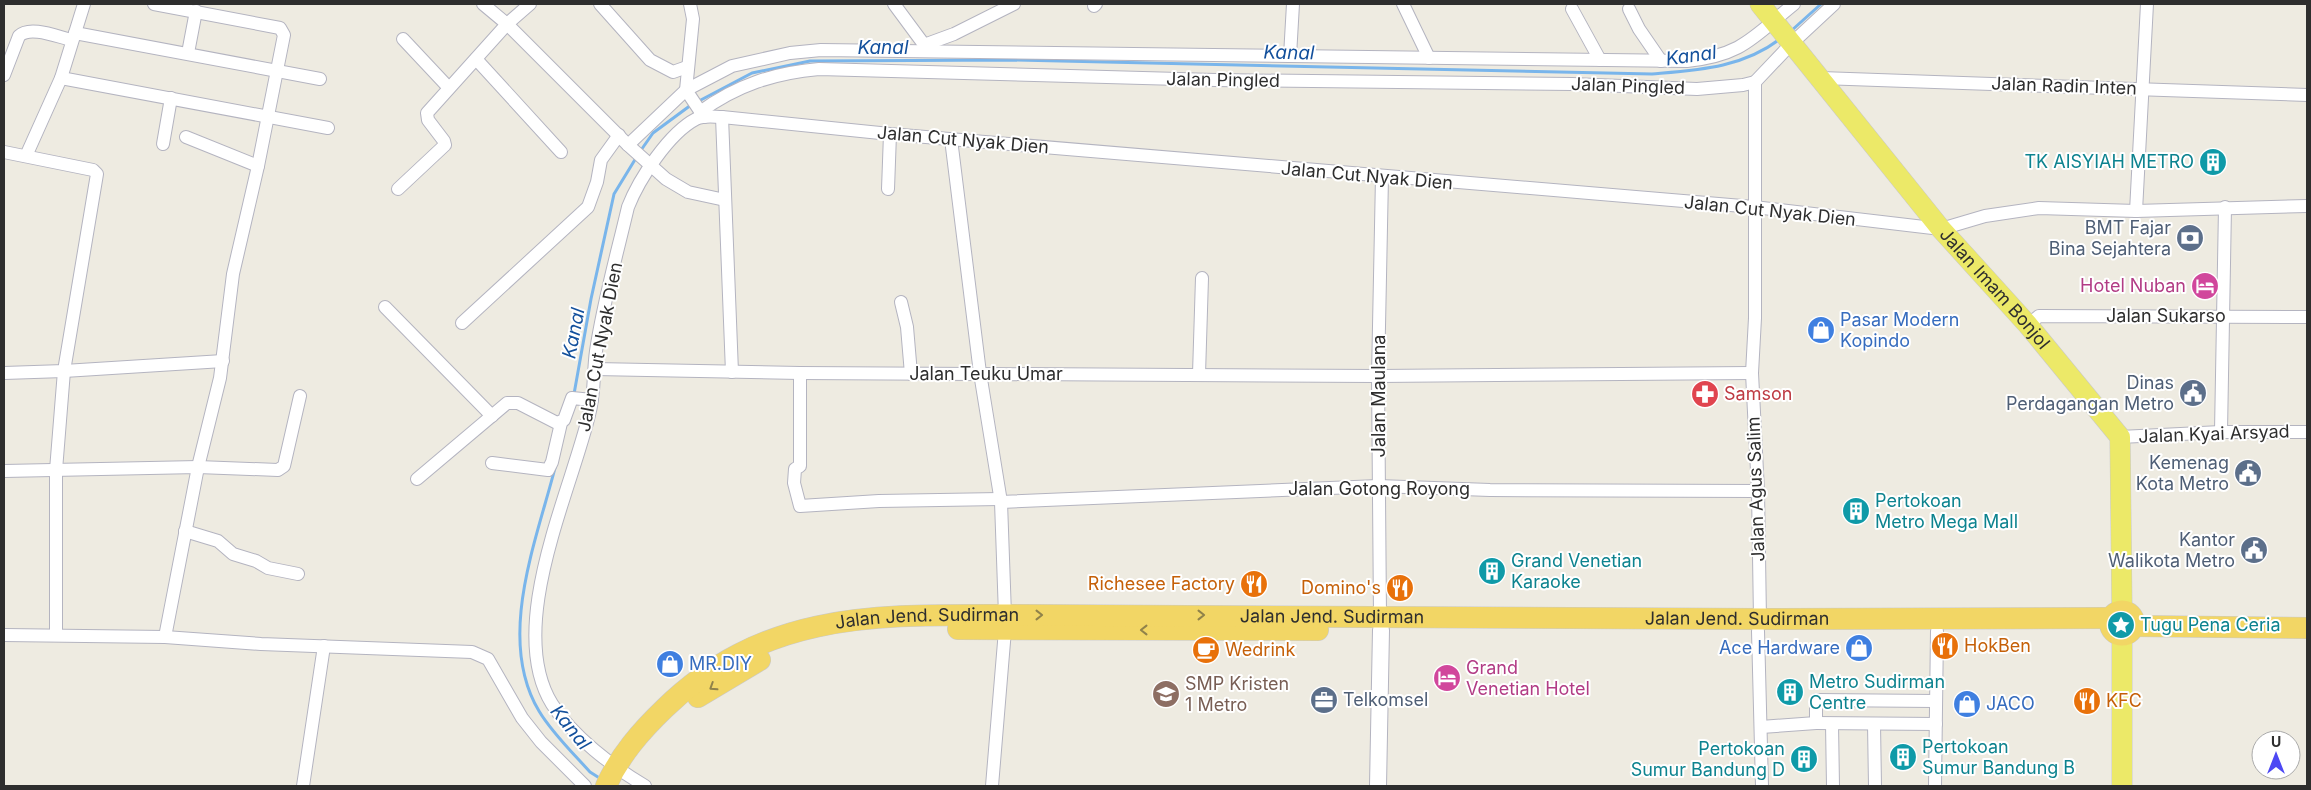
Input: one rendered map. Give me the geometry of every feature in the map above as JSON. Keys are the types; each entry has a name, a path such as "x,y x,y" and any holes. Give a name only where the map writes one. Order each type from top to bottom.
{"highway":[{"name":"Jalan Jend. Sudirman","path":"616,779 653,738 687,705 750,664 774,653 835,636 880,629 1005,622 1759,625 2120,624"},
{"name":"Jalan Jend. Sudirman","path":"1759,625 1937,631 2044,632 2120,624"},
{"path":"2120,624 2307,628"}],"main road":[{"name":"Jalan Imam Bonjol","path":"1760,4 1791,44 1822,78 1942,229 2028,325 2120,437"},
{"path":"2120,437 2122,786"}],"street":[{"path":"26,156 61,78 84,4"},
{"path":"154,4 282,29 284,35 258,166 233,274 223,361 198,467 165,637"},
{"path":"482,4 507,24 631,148 672,184 688,192 726,200"},
{"path":"398,189 445,145 426,115 507,24 530,4"},
{"path":"600,4 650,60 673,72 687,67"},
{"path":"690,4 693,19 687,67 687,92 700,113"},
{"path":"894,4 927,48"},
{"path":"927,48 1014,4"},
{"path":"1290,56 1292,4"},
{"path":"1403,4 1429,58"},
{"path":"631,148 687,92 732,66 790,53 821,50 927,48 1290,56 1661,61 1712,58 1738,49 1775,23 1794,4"},
{"path":"1755,82 1791,44 1834,4"},
{"path":"2136,211 2147,4"},
{"path":"1629,9 1661,61"},
{"path":"1572,10 1600,60"},
{"path":"188,53 196,11"},
{"path":"4,75 19,36 23,32 31,31 188,53 276,72 320,79"},
{"path":"403,39 449,88"},
{"path":"476,59 562,152"},
{"name":"Jalan Pingled","path":"700,113 719,99 756,81 776,75 819,69 1215,80 1572,84 1697,89 1743,85 1755,82"},
{"path":"61,78 328,128"},
{"name":"Jalan Radin Inten","path":"1822,78 2307,95"},
{"name":"Jalan Agus Salim","path":"1755,82 1755,318 1752,373 1758,491 1762,786"},
{"path":"163,144 171,98"},
{"name":"Jalan Cut Nyak Dien","path":"645,786 616,779 551,704 540,676 535,641 547,554 584,435 591,400 596,351 628,207 648,164 700,113 722,117 890,134 1754,207 1942,229"},
{"path":"722,117 732,372"},
{"path":"888,189 890,134"},
{"path":"462,323 588,207 597,182 601,160 618,135"},
{"path":"186,137 258,166"},
{"path":"951,139 980,373 1000,500 1005,622 992,786"},
{"path":"4,152 93,170 97,174 64,372 56,470 56,635"},
{"name":"Jalan Maulana","path":"1380,623 1378,376 1382,177"},
{"path":"1942,229 1985,216 2038,208 2136,211 2307,206"},
{"path":"2221,432 2224,207"},
{"path":"1199,374 1202,278"},
{"path":"901,302 907,327 911,374"},
{"path":"385,307 492,416"},
{"name":"Jalan Sukarso","path":"2028,325 2039,316 2307,317"},
{"path":"4,373 64,372 223,361"},
{"name":"Jalan Teuku Umar","path":"595,369 911,374 1378,376 1752,373"},
{"name":"Jalan Gotong Royong","path":"800,373 800,466 795,469 794,483 800,506 879,501 1000,500 1378,486 1490,490 1758,491"},
{"path":"4,471 198,467 282,469 300,396"},
{"path":"492,463 548,470 552,462 561,423 573,398 591,400"},
{"path":"417,479 507,403 514,402 554,422 561,423"},
{"name":"Jalan Kyai Arsyad","path":"2120,437 2221,432 2307,432"},
{"path":"185,531 218,541 233,554 256,561 268,568 298,574"},
{"path":"1378,786 1380,623"},
{"path":"1935,786 1937,631"},
{"path":"4,634 165,637 461,651 478,654 488,659 494,667 522,718 541,742 585,786"},
{"path":"303,786 324,646"},
{"path":"1816,723 1816,700 1936,701"},
{"path":"1761,726 1816,723 1936,724"},
{"path":"1832,724 1833,786"},
{"path":"1874,724 1875,786"}],"waterway":[{"name":"Kanal","path":"1791,31 1821,4"},
{"name":"Kanal","path":"697,102 752,73 810,61 1012,60 1652,74 1703,69 1735,62 1765,49 1780,39"},
{"name":"Kanal","path":"639,153 653,133 691,105"},
{"name":"Kanal","path":"574,394 591,299 614,194 636,158"},
{"name":"Kanal","path":"555,468 530,558 524,590 520,622 521,653 527,683 539,711 550,727 590,772 601,779"}],"place":[{"name":"TK AISYIAH METRO","path":"2213,162"},
{"name":"BMT Fajar Bina Sejahtera","path":"2190,238"},
{"name":"Hotel Nuban","path":"2205,286"},
{"name":"Pasar Modern Kopindo","path":"1821,330"},
{"name":"Dinas Perdagangan Metro","path":"2193,393"},
{"name":"Samson","path":"1705,394"},
{"name":"Kemenag Kota Metro","path":"2248,473"},
{"name":"Pertokoan Metro Mega Mall","path":"1856,511"},
{"name":"Kantor Walikota Metro","path":"2254,550"},
{"name":"Grand Venetian Karaoke","path":"1492,571"},
{"name":"Richesee Factory","path":"1254,584"},
{"name":"Domino's","path":"1400,588"},
{"name":"Tugu Pena Ceria","path":"2121,625"},
{"name":"HokBen","path":"1945,646"},
{"name":"Ace Hardware","path":"1859,648"},
{"name":"Wedrink","path":"1206,650"},
{"name":"MR.DIY","path":"670,664"},
{"name":"Grand Venetian Hotel","path":"1447,678"},
{"name":"Metro Sudirman Centre","path":"1790,692"},
{"name":"SMP Kristen 1 Metro","path":"1166,694"},
{"name":"Telkomsel","path":"1324,700"},
{"name":"KFC","path":"2087,701"},
{"name":"JACO","path":"1967,704"},
{"name":"Pertokoan Sumur Bandung B","path":"1903,757"},
{"name":"Pertokoan Sumur Bandung D","path":"1804,759"}]}
